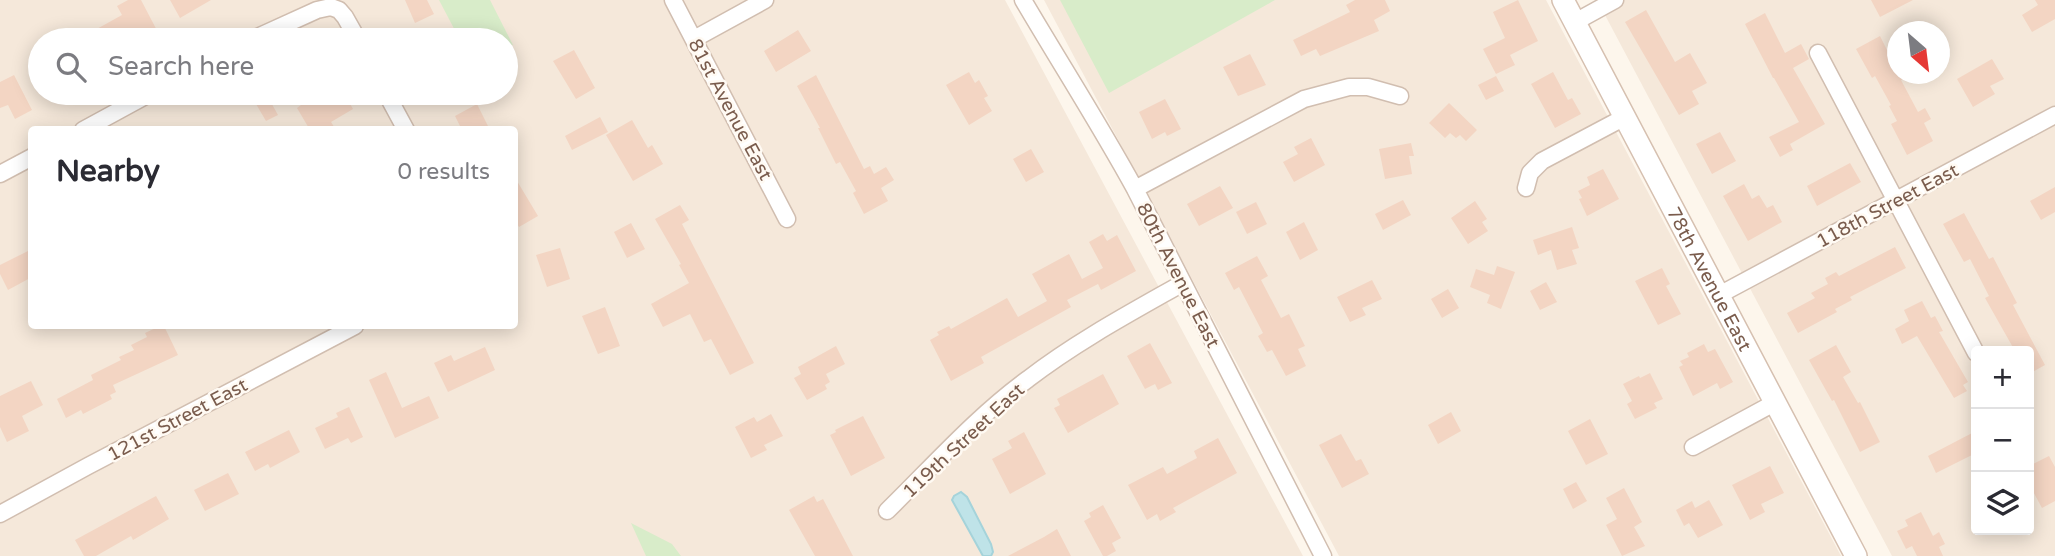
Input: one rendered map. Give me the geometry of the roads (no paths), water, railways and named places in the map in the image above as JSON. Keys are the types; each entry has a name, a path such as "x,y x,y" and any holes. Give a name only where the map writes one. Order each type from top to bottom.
{"street":[{"name":"81st Avenue East","path":"673,0 787,219"},
{"path":"694,38 765,0"},
{"name":"80th Avenue East","path":"1023,0 1113,148 1323,556"},
{"name":"78th Avenue East","path":"1563,0 1856,556"},
{"path":"1575,22 1615,0"},
{"path":"277,28 317,10 331,7 339,10 351,28"},
{"path":"1818,53 1972,346"},
{"path":"1135,189 1304,99 1349,87 1368,87 1400,96"},
{"path":"90,126 129,105"},
{"path":"392,105 404,126"},
{"name":"118th Street East","path":"1719,295 2055,115"},
{"path":"1526,188 1530,173 1542,161 1625,117"},
{"path":"0,174 28,159"},
{"name":"119th Street East","path":"887,512 976,422 1026,380 1070,348 1183,283"},
{"name":"121st Street East","path":"0,514 349,329"},
{"path":"1693,447 1776,402"}],"water":[{"path":"961,492 967,497 991,544 991,556 983,556 952,500"}]}
